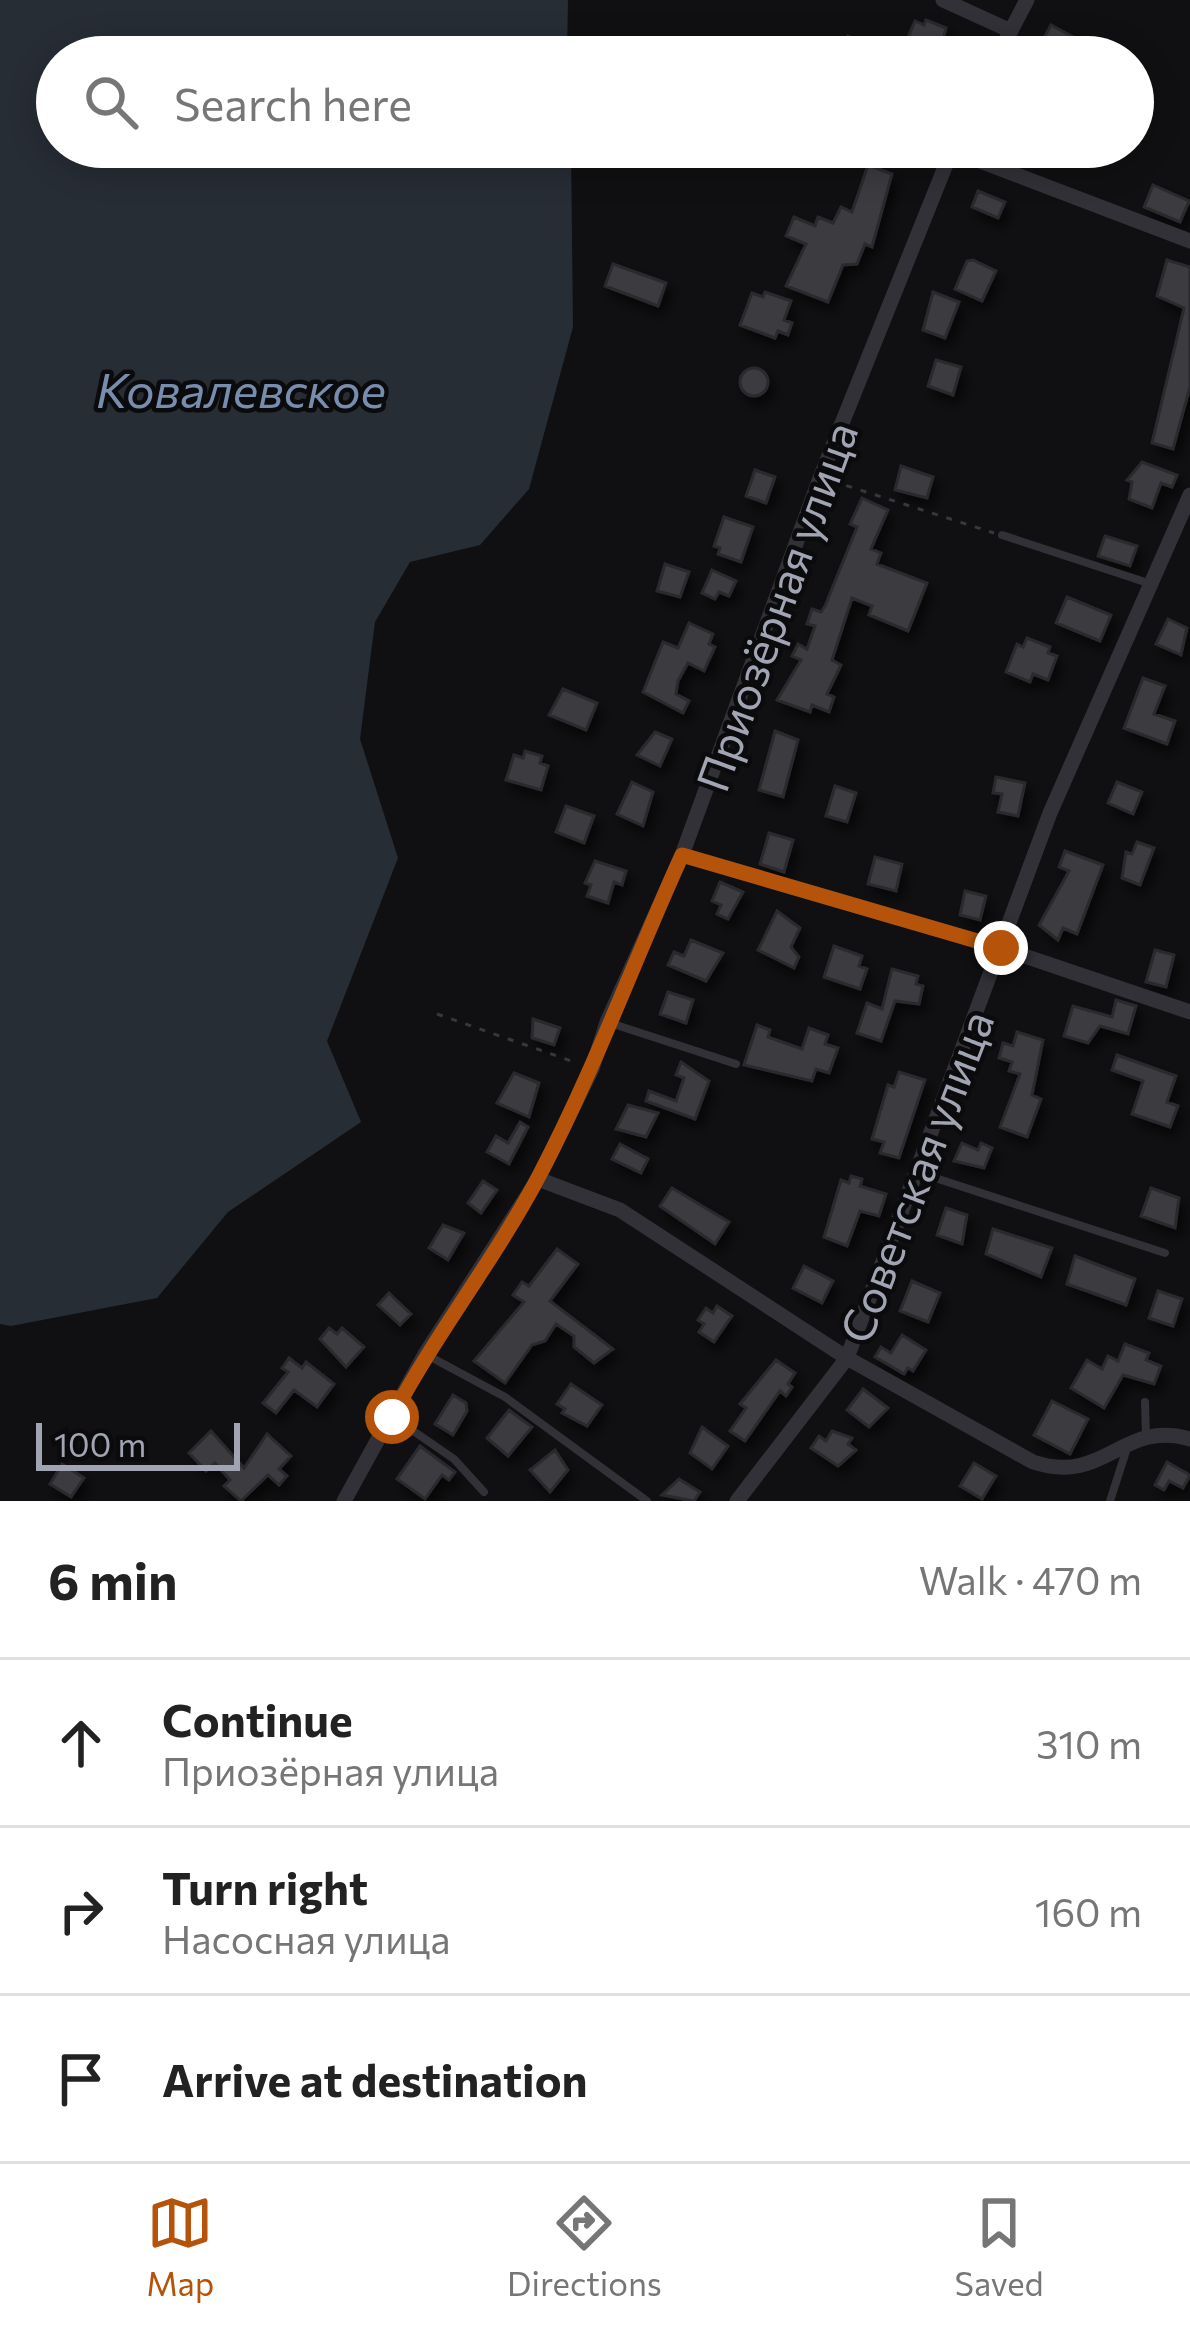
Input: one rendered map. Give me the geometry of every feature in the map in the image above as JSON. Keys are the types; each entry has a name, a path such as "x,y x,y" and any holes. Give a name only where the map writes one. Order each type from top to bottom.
{"street":[{"path":"944,0 1011,31"},
{"path":"1008,36 1027,0"},
{"name":"Приозёрная улица","path":"344,1501 425,1354 538,1179 592,1069 682,855 820,478 944,168"},
{"path":"1003,168 1190,242"},
{"name":"Советская улица","path":"737,1501 847,1358 1050,813 1186,525 1190,495"},
{"path":"682,855 1001,948 1190,1012"},
{"path":"538,1179 620,1210 847,1358 1033,1462 1061,1471 1089,1466 1128,1443 1161,1433 1190,1439"}],"lane":[{"path":"1002,535 1154,585"},
{"path":"608,1022 736,1064"},
{"path":"917,1172 1166,1253"},
{"path":"425,1354 506,1397 646,1501"},
{"path":"1144,1402 1146,1437"},
{"path":"392,1417 454,1459 484,1492"},
{"path":"1111,1501 1128,1443"}],"path":[{"path":"820,478 1002,535"},
{"path":"437,1014 592,1069"}],"water":[{"name":"Ковалевское","path":"0,0 568,0 567,36 36,36 36,168 571,168 573,327 529,489 480,545 410,562 375,622 360,739 398,858 327,1041 361,1122 228,1212 157,1298 11,1326 0,1324"}],"building":[{"path":"926,20 946,28 944,36 909,36 915,21 924,25"},
{"path":"1051,25 1072,36 1045,36"},
{"path":"867,168 892,174 872,247 865,244 857,264 843,265 828,302 786,286 806,244 786,236 794,217 815,226 818,217 833,223 841,207 852,212"},
{"path":"1153,185 1189,201 1180,222 1144,207"},
{"path":"978,191 1005,202 998,218 972,207"},
{"path":"1167,260 1190,267 1190,387 1173,449 1152,443 1184,308 1157,296"},
{"path":"967,261 996,271 982,301 955,289"},
{"path":"613,264 666,283 658,306 605,286"},
{"path":"765,292 791,301 784,320 792,323 788,335 778,331 775,338 740,325 752,293 763,297"},
{"path":"933,292 959,302 945,338 923,330"},
{"path":"936,360 961,367 953,395 928,386"},
{"path":"754,368 764,372 768,382 764,392 754,396 744,392 740,382 744,372"},
{"path":"1142,462 1177,475 1172,487 1161,483 1152,508 1129,499 1132,482 1127,480"},
{"path":"901,466 933,477 927,498 895,490"},
{"path":"755,470 775,477 766,503 746,496"},
{"path":"862,498 888,510 871,549 881,553 877,564 927,583 908,631 869,615 872,606 852,598 832,660 841,665 827,694 834,697 829,712 812,705 810,712 777,700 801,660 792,656 798,644 807,649 815,626 807,624 812,609 821,612 825,606 857,527 850,524"},
{"path":"724,517 753,527 741,562 718,554 720,548 714,546"},
{"path":"1105,536 1137,546 1130,566 1098,556"},
{"path":"665,564 689,572 680,597 657,591"},
{"path":"712,570 736,581 729,596 719,592 715,599 702,593"},
{"path":"1067,597 1111,615 1100,641 1056,623"},
{"path":"1168,619 1187,628 1181,655 1156,644"},
{"path":"689,623 713,634 709,644 715,647 704,671 688,663 678,681 676,694 689,701 683,713 643,692 663,642 678,648"},
{"path":"1027,638 1050,647 1048,653 1057,656 1048,680 1033,674 1030,682 1006,672 1017,644 1023,647"},
{"path":"1143,678 1165,686 1154,714 1175,721 1167,744 1124,728"},
{"path":"563,689 597,703 586,730 549,715"},
{"path":"775,731 798,740 783,797 759,790"},
{"path":"655,732 672,739 660,766 637,755"},
{"path":"525,751 542,756 540,763 548,766 541,790 506,780 514,755 523,758"},
{"path":"996,777 1025,783 1018,816 998,812 1002,794 993,793"},
{"path":"632,782 653,792 643,826 617,814"},
{"path":"1117,782 1142,792 1133,814 1108,803"},
{"path":"835,786 856,793 847,822 826,816"},
{"path":"566,806 594,816 584,843 556,832"},
{"path":"769,833 793,840 784,872 760,864"},
{"path":"1137,842 1154,848 1140,885 1122,878 1126,852 1132,854"},
{"path":"1065,851 1103,865 1077,934 1063,928 1058,940 1039,925 1069,871 1059,867"},
{"path":"875,857 902,864 896,891 868,884"},
{"path":"595,861 626,871 622,885 614,882 608,903 587,896 591,885 585,883"},
{"path":"720,882 743,892 728,919 717,914 721,905 712,901"},
{"path":"965,891 986,896 980,920 960,915"},
{"path":"777,911 800,928 791,947 799,957 794,968 758,950"},
{"path":"691,940 723,953 706,981 668,965 674,952 684,956"},
{"path":"834,946 862,956 859,966 867,969 860,989 824,977"},
{"path":"1155,950 1174,955 1166,987 1146,982"},
{"path":"892,969 918,976 916,984 923,986 919,1004 895,1001 881,1041 857,1033 867,1003 882,1009"},
{"path":"668,992 693,1000 686,1023 660,1014"},
{"path":"1116,1000 1136,1006 1128,1034 1100,1026 1088,1043 1064,1036 1073,1006 1112,1017"},
{"path":"533,1019 560,1028 554,1045 532,1038"},
{"path":"757,1025 770,1030 768,1037 802,1049 809,1028 828,1035 825,1044 838,1048 829,1073 816,1069 812,1081 744,1065"},
{"path":"1017,1032 1043,1040 1032,1095 1041,1099 1027,1137 1000,1127 1020,1074 1009,1071 1012,1062 999,1058 1003,1043 1013,1046"},
{"path":"1117,1055 1176,1076 1167,1102 1178,1106 1170,1127 1132,1114 1143,1081 1112,1070"},
{"path":"681,1062 709,1081 695,1119 646,1101 649,1091 676,1101 684,1078 676,1075"},
{"path":"899,1072 925,1080 899,1158 880,1153 884,1142 872,1139 888,1085 894,1087"},
{"path":"514,1073 539,1083 529,1117 497,1103"},
{"path":"628,1105 658,1113 646,1137 616,1129"},
{"path":"520,1122 528,1127 509,1164 487,1152 496,1136 508,1143"},
{"path":"962,1143 978,1150 981,1143 992,1148 984,1168 954,1161"},
{"path":"620,1144 648,1159 641,1173 612,1159"},
{"path":"851,1176 862,1179 860,1186 886,1194 879,1216 860,1211 847,1246 824,1237 841,1180 849,1183"},
{"path":"483,1181 497,1190 481,1213 468,1203"},
{"path":"672,1188 729,1222 715,1244 660,1206"},
{"path":"1151,1188 1179,1198 1175,1228 1141,1216"},
{"path":"946,1208 967,1215 962,1244 937,1235"},
{"path":"443,1225 464,1233 448,1260 429,1248"},
{"path":"993,1229 1052,1248 1041,1277 986,1254"},
{"path":"557,1249 578,1264 550,1301 613,1349 594,1363 574,1347 574,1336 556,1324 545,1341 532,1345 505,1383 474,1361 524,1302 513,1295 522,1282 529,1286"},
{"path":"1075,1256 1135,1279 1126,1305 1067,1284"},
{"path":"804,1266 833,1281 822,1303 793,1288"},
{"path":"912,1281 940,1293 928,1322 900,1311"},
{"path":"1158,1291 1182,1299 1173,1326 1149,1318"},
{"path":"389,1293 411,1314 400,1325 378,1305"},
{"path":"717,1306 732,1316 714,1342 699,1332 704,1324 698,1320 706,1308 713,1313"},
{"path":"329,1328 337,1334 342,1328 364,1347 346,1367 320,1339"},
{"path":"902,1335 926,1350 913,1371 908,1368 904,1374 875,1357 881,1347 891,1353"},
{"path":"1125,1344 1149,1353 1146,1360 1161,1366 1154,1384 1123,1375 1104,1408 1071,1388 1087,1360 1102,1369 1108,1356 1118,1361"},
{"path":"289,1358 302,1368 306,1362 334,1384 317,1407 294,1390 276,1413 263,1403 288,1372 282,1368"},
{"path":"776,1360 795,1373 788,1384 792,1387 786,1396 780,1391 745,1441 730,1431 746,1408 740,1404"},
{"path":"571,1384 602,1405 587,1426 562,1413 565,1409 557,1404"},
{"path":"863,1389 888,1408 869,1427 847,1410"},
{"path":"453,1395 466,1403 467,1411 453,1435 435,1424"},
{"path":"1052,1401 1088,1419 1070,1454 1034,1435"},
{"path":"509,1410 532,1427 508,1456 487,1438"},
{"path":"702,1427 728,1446 712,1469 690,1453"},
{"path":"211,1431 244,1468 267,1434 291,1456 279,1469 287,1476 279,1485 268,1475 241,1501 224,1486 230,1480 215,1463 206,1471 189,1453"},
{"path":"832,1431 852,1438 848,1444 856,1450 838,1466 811,1448 819,1436 826,1441"},
{"path":"420,1446 455,1472 449,1480 442,1475 425,1499 397,1479"},
{"path":"555,1450 568,1470 550,1492 530,1470"},
{"path":"1167,1462 1190,1475 1183,1488 1169,1481 1164,1490 1155,1485"},
{"path":"974,1463 996,1476 982,1499 960,1486"},
{"path":"62,1464 84,1478 71,1497 50,1484"},
{"path":"679,1479 700,1492 694,1501 662,1495"}],"route":[{"path":"392,1417 425,1354 538,1179 592,1069 682,855 1001,948"}]}
